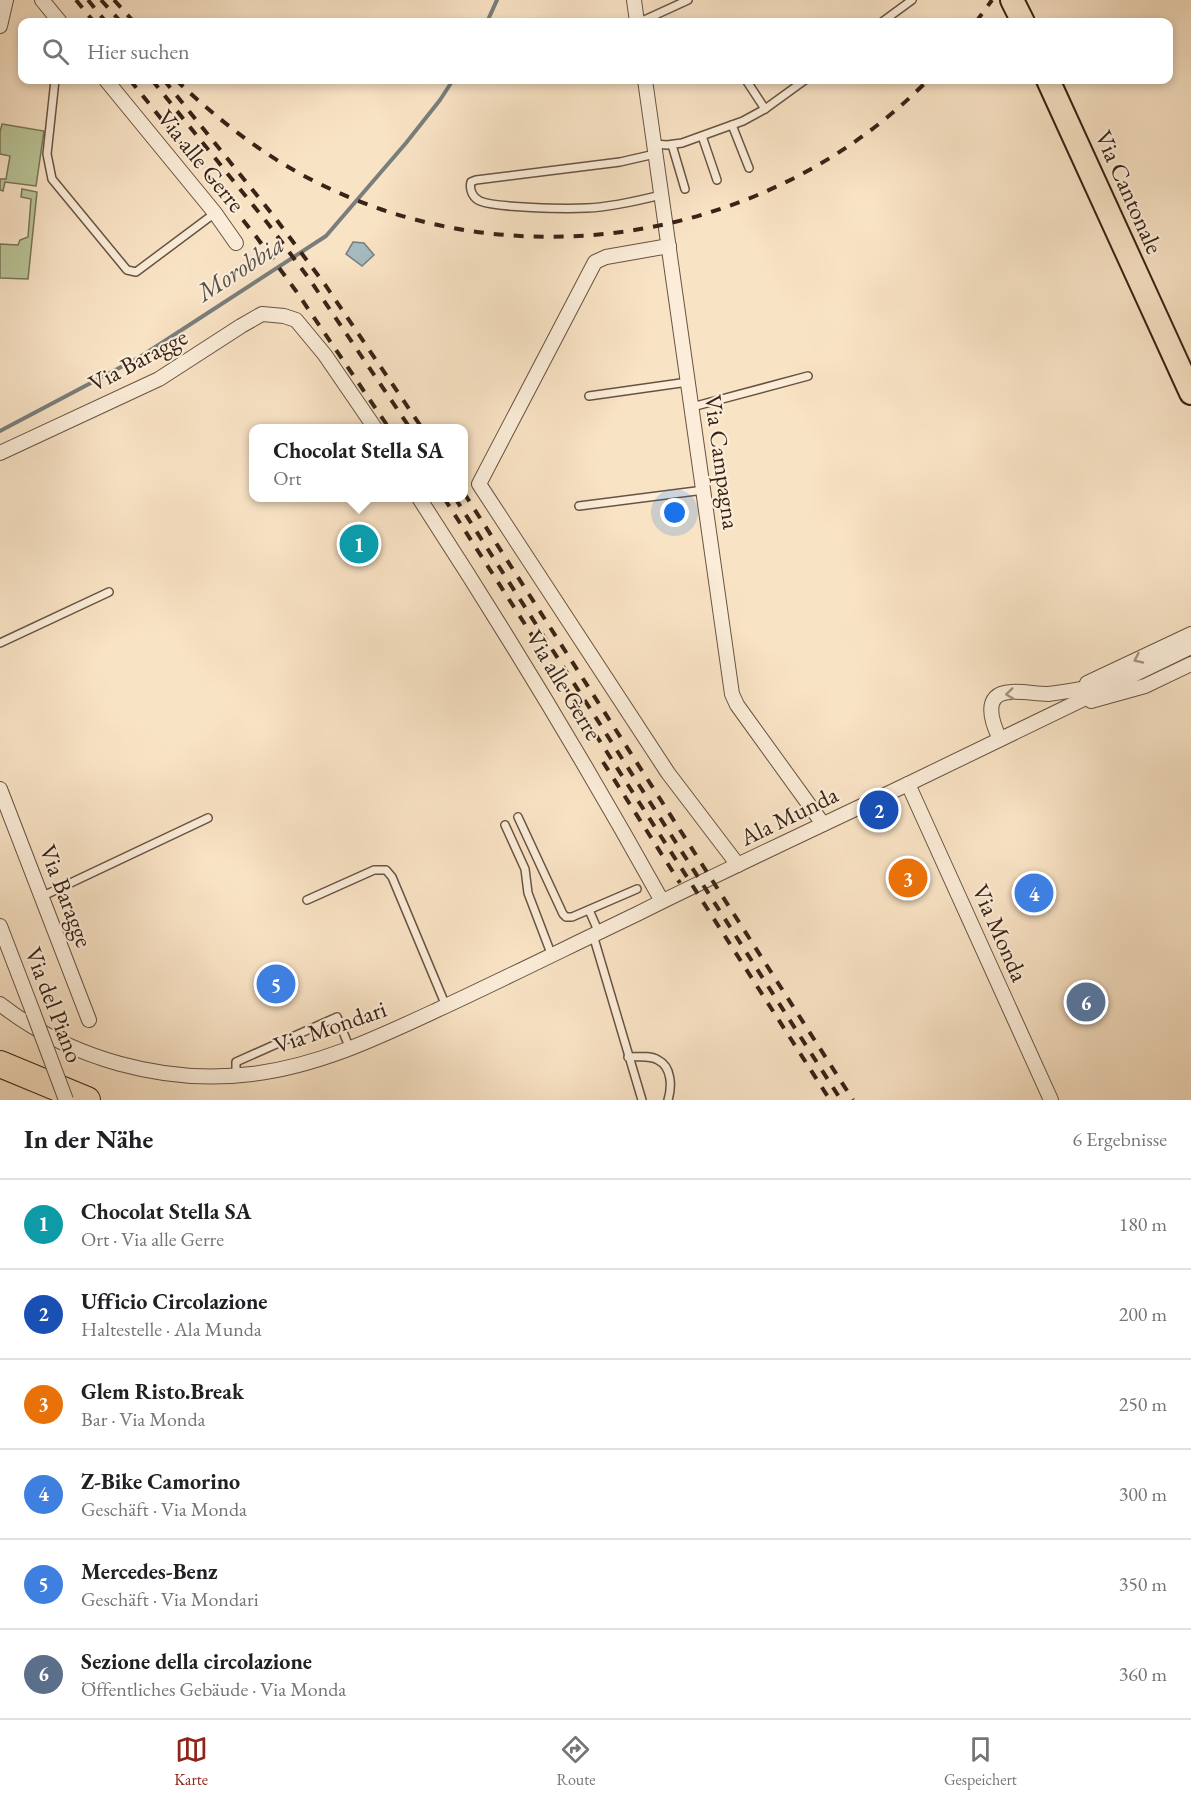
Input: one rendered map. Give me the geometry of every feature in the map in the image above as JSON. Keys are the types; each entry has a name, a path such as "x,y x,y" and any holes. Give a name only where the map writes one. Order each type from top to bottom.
{"highway":[{"path":"0,1064 87,1100"},
{"path":"0,1072 65,1100"}],"main road":[{"path":"1012,0 1021,18"},
{"name":"Via Cantonale","path":"1050,84 1191,393"}],"street":[{"path":"0,26 6,0"},
{"path":"42,0 57,18"},
{"path":"634,0 638,18"},
{"name":"Via alle Gerre","path":"109,84 215,213 236,243"},
{"name":"Via Campagna","path":"646,84 734,700 823,824"},
{"path":"669,246 606,257 595,262 479,484 668,773 738,865"},
{"name":"Via Baragge","path":"0,453 159,379 262,314 296,320 325,355 372,424"},
{"name":"Via alle Gerre","path":"422,502 512,642 600,789 662,901"},
{"name":"Ala Munda","path":"1068,691 1191,634"},
{"name":"Ala Munda","path":"662,901 1191,647"},
{"name":"Ala Munda","path":"1069,707 1145,686 1191,664"},
{"name":"Ala Munda","path":"1000,739 990,712 993,703 1000,695 1009,692 1040,694 1068,691 1118,682"},
{"name":"Via Monda","path":"908,784 1051,1100"},
{"name":"Via Baragge","path":"0,789 89,1020"},
{"name":"Via Mondari","path":"0,1004 21,1020 55,1039 116,1063 180,1076 236,1076 287,1068 350,1049 552,956 662,901"},
{"name":"Via del Piano","path":"0,926 65,1100"}],"lane":[{"path":"648,18 688,0"},
{"path":"887,18 912,0"},
{"path":"55,84 46,154 52,179 127,270 136,272 215,213"},
{"path":"749,84 765,109"},
{"path":"661,195 588,208 501,205 480,201 473,196 470,188 471,182 476,180 525,176 620,162 732,125 765,109 799,84"},
{"path":"732,125 749,168"},
{"path":"702,136 717,180"},
{"path":"672,145 685,189"},
{"path":"692,407 808,376"},
{"path":"590,396 688,382"},
{"path":"579,506 704,490"},
{"path":"0,643 109,592"},
{"path":"518,817 563,914 568,918 637,889"},
{"path":"43,896 208,819"},
{"path":"505,825 525,869 528,893 552,956"},
{"path":"307,900 374,870 380,868 386,870 392,877 446,1006"},
{"path":"589,910 628,1057 642,1100"},
{"path":"236,1076 236,1062 337,1017 350,1049"},
{"path":"628,1057 649,1057 659,1060 665,1066 671,1078 671,1092 668,1100"}],"green space":[{"path":"2,124 44,131 36,186 5,182 3,191 0,190 0,179 6,179 10,156 0,154"},
{"path":"22,189 37,192 28,279 0,278 0,244 18,245 20,240 28,237 31,199 21,197"}],"water":[{"path":"353,242 364,243 374,255 362,266 346,254"}],"waterway":[{"name":"Morobbia","path":"489,18 497,0"},
{"name":"Morobbia","path":"0,431 140,357 326,236 406,143 450,84"}],"railway":[{"path":"76,0 91,18"},
{"path":"88,0 103,18"},
{"path":"101,0 117,18"},
{"path":"114,0 130,18"},
{"path":"979,18 992,0"},
{"path":"133,84 255,235 386,424"},
{"path":"155,84 269,225 310,280 407,424"},
{"path":"167,84 276,219 326,286 419,424"},
{"path":"180,84 242,136 295,171 392,213 473,231 555,237 637,229 718,210 794,178 865,135 923,84"},
{"path":"468,499 853,1100"},
{"path":"447,502 830,1100"},
{"path":"458,502 841,1100"},
{"path":"603,762 680,883"}],"place":[{"name":"Chocolat Stella SA","path":"359,544"},
{"name":"Ufficio Circolazione","path":"879,810"},
{"name":"Glem Risto.Break","path":"908,878"},
{"name":"Z-Bike Camorino","path":"1034,893"},
{"name":"Mercedes-Benz","path":"276,984"},
{"name":"Sezione della circolazione","path":"1086,1002"}]}
